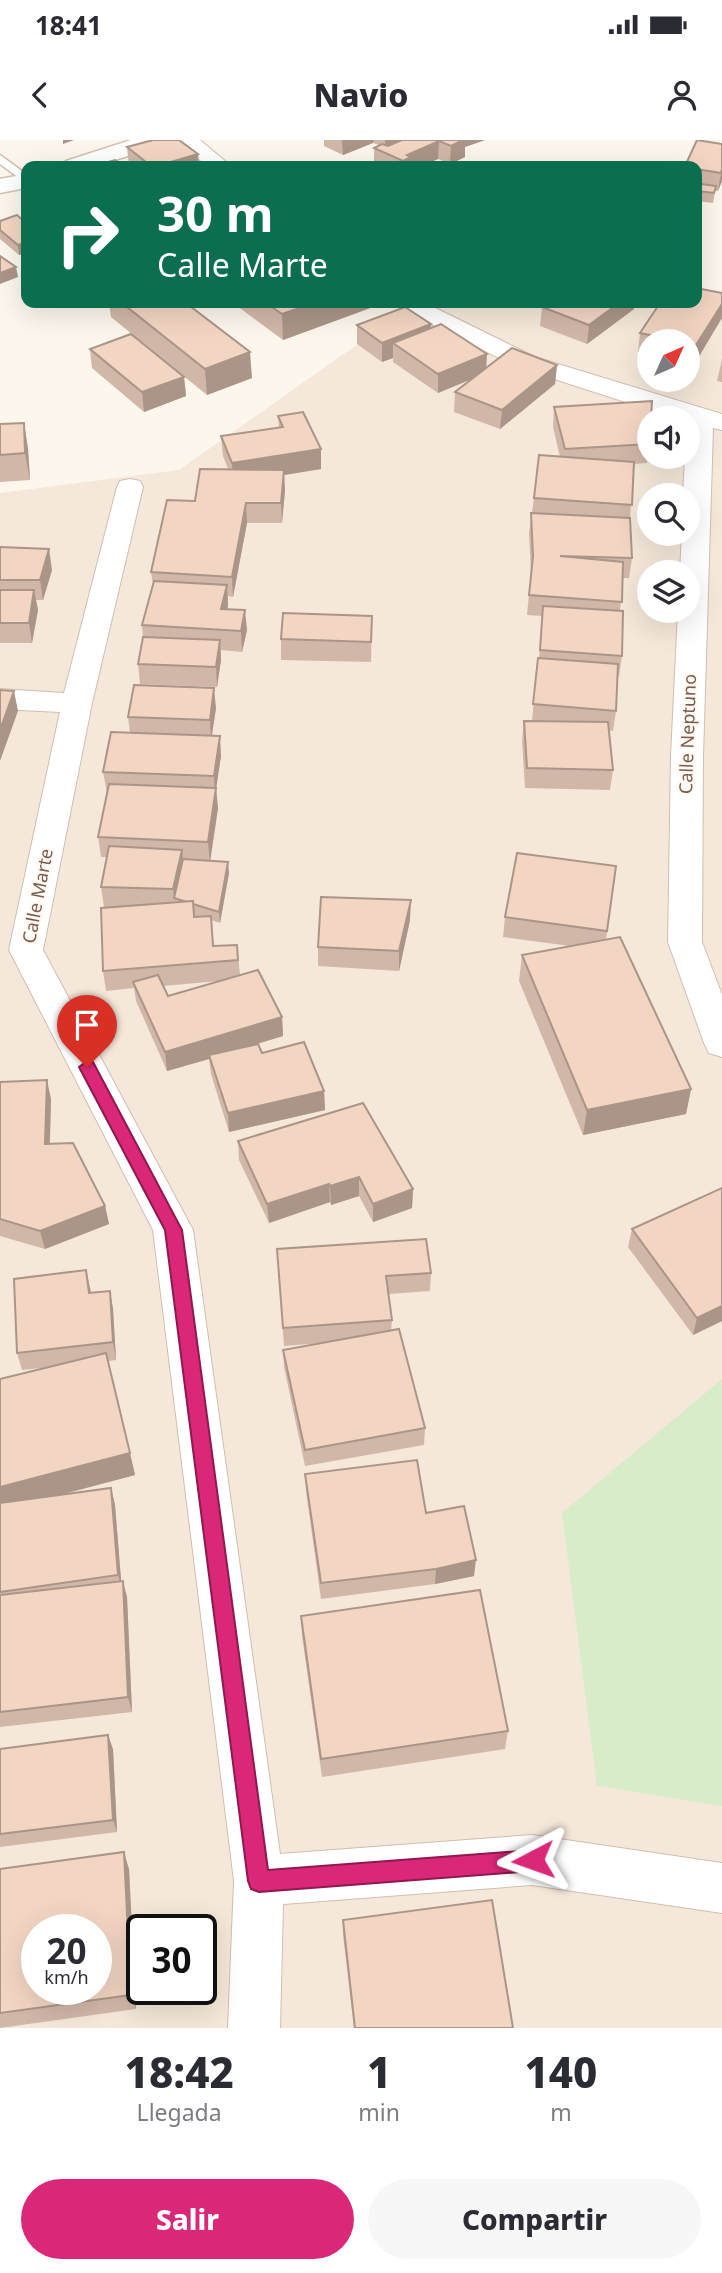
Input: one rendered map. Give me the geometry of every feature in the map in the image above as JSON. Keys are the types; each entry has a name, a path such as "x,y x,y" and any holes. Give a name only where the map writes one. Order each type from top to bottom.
{"street":[{"path":"89,161 154,140"},
{"path":"187,140 214,161"},
{"path":"0,186 21,182"},
{"path":"417,308 526,362 711,420"},
{"name":"Calle Neptuno","path":"711,420 687,756 685,942 722,1044"},
{"name":"Calle Marte","path":"130,487 77,703 26,950 173,1230 259,1881 254,2028"},
{"path":"0,699 77,703"},
{"path":"259,1881 533,1860 722,1888"}],"lane":[{"path":"0,159 21,177"}],"shaded area":[{"path":"702,301 722,301 722,2028 0,2028 0,493 179,470 409,308 702,308"}],"green space":[{"path":"722,1379 722,1806 597,1786 562,1513"}],"building":[{"path":"153,140 179,140 198,154 174,161 145,161 127,147"},
{"path":"402,140 463,140 451,146 439,141 407,155 411,157 403,161 374,148"},
{"path":"697,140 722,144 721,173 702,170 702,161 687,161"},
{"path":"702,184 716,186 714,193 702,192"},
{"path":"17,215 21,219 21,244 18,245 0,230 0,221"},
{"path":"0,256 16,267 0,273"},
{"path":"702,289 722,293 722,304 700,339 700,329 643,329 657,308 702,308"},
{"path":"128,308 193,308 250,352 205,369"},
{"path":"273,308 299,308 282,314"},
{"path":"402,308 431,324 382,343 357,325"},
{"path":"545,308 612,308 589,325"},
{"path":"441,324 487,354 438,374 393,343"},
{"path":"131,334 184,377 142,392 90,349"},
{"path":"512,348 557,365 502,410 455,392"},
{"path":"652,401 652,406 637,406 637,445 565,449 554,407"},
{"path":"303,412 321,449 232,463 221,436 283,427 278,416"},
{"path":"24,423 25,453 0,455 0,424"},
{"path":"539,455 634,462 632,505 534,498"},
{"path":"200,469 284,470 281,503 246,503 232,577 151,572 167,500 195,501"},
{"path":"531,513 630,518 632,558 560,556 623,562 622,602 529,595 533,556"},
{"path":"0,547 49,549 40,580 0,580"},
{"path":"154,581 227,585 221,609 245,610 241,631 142,625"},
{"path":"0,590 34,590 29,623 0,623"},
{"path":"543,606 623,611 622,656 540,650"},
{"path":"283,613 372,616 371,642 281,639"},
{"path":"143,637 220,640 216,667 138,664"},
{"path":"538,658 618,664 616,711 533,704"},
{"path":"134,685 214,688 210,720 128,717"},
{"path":"0,690 14,691 0,730"},
{"path":"524,721 608,722 613,770 527,768"},
{"path":"111,732 220,736 214,776 103,772"},
{"path":"109,784 216,788 208,842 98,837"},
{"path":"109,846 182,850 173,889 101,887"},
{"path":"517,853 616,866 607,931 505,917"},
{"path":"183,859 228,862 219,912 193,904 193,901 174,898"},
{"path":"321,897 411,900 399,951 318,947"},
{"path":"193,901 194,917 211,916 213,946 237,945 238,960 103,971 101,908"},
{"path":"620,937 691,1089 587,1110 522,955"},
{"path":"258,970 282,1017 165,1052 133,982 158,975 168,996"},
{"path":"304,1042 324,1091 228,1113 209,1055 258,1044 262,1053"},
{"path":"47,1080 45,1144 73,1143 105,1206 40,1231 0,1219 0,1082"},
{"path":"363,1103 413,1189 373,1204 359,1177 267,1204 238,1141"},
{"path":"722,1188 722,1306 697,1318 632,1229"},
{"path":"426,1239 431,1273 386,1276 392,1320 283,1328 277,1249"},
{"path":"86,1270 89,1293 110,1291 113,1342 17,1353 14,1279"},
{"path":"399,1329 425,1428 305,1450 283,1350"},
{"path":"106,1353 130,1453 0,1487 0,1379"},
{"path":"417,1460 426,1513 464,1506 476,1560 436,1569 321,1583 305,1474"},
{"path":"111,1488 118,1575 0,1592 0,1503"},
{"path":"123,1581 128,1697 0,1712 0,1595"},
{"path":"480,1590 508,1731 321,1759 301,1616"},
{"path":"108,1735 113,1820 0,1834 0,1749"},
{"path":"124,1852 127,1914 126,1996 112,1998 112,1914 21,1914 21,2005 58,2005 0,2013 0,1869"},
{"path":"492,1900 513,2028 355,2028 343,1920"}],"route":[{"path":"87,1067 173,1230 259,1881 533,1860"}]}
